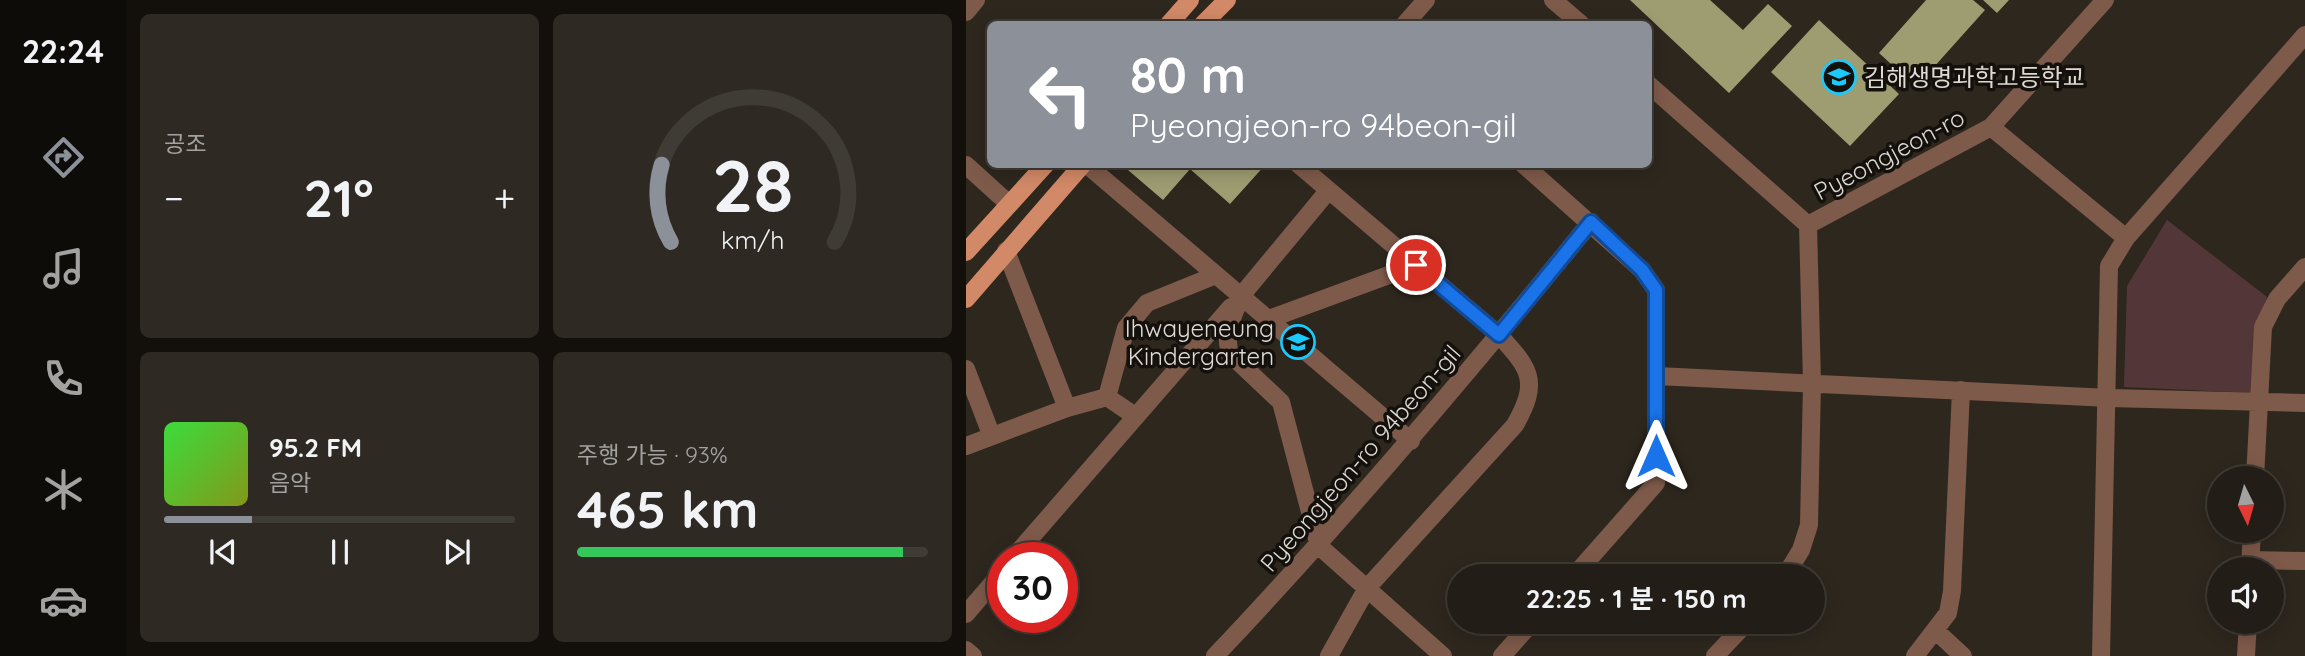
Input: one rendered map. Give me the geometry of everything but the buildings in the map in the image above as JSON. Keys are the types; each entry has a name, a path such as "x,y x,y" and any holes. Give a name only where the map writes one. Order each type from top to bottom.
{"main road":[{"path":"1172,21 1190,0"},
{"path":"1206,21 1227,0"},
{"path":"966,252 1042,168"},
{"path":"966,299 1081,168"}],"street":[{"path":"1408,21 1426,0"},
{"path":"1553,0 1578,21"},
{"name":"Pyeongjeon-ro","path":"1808,225 1991,127 2105,0"},
{"path":"2101,656 2109,398 2109,266 2126,238 2305,35"},
{"name":"Pyeongjeon-ro","path":"1652,88 1808,225 1812,383 1809,525 1801,550 1792,564"},
{"path":"1991,127 2126,238"},
{"path":"966,165 1009,204"},
{"path":"1090,168 1411,441"},
{"path":"1302,168 1499,335 1526,365 1529,387 1525,407 1515,425 1367,588 1329,656"},
{"path":"1528,168 1642,270 1656,290 1656,483 1585,564"},
{"path":"1027,542 1241,296 1328,191"},
{"name":"Pyeongjeon-ro 94beon-gil","path":"1215,656 1320,546 1411,441 1591,222"},
{"path":"1006,251 1067,408"},
{"path":"1269,319 1416,265"},
{"path":"2256,466 2263,327 2277,299 2305,267"},
{"path":"1107,397 1126,328 1147,303 1216,275"},
{"path":"1241,296 1227,331 1229,353 1281,402 1320,546 1443,656"},
{"path":"966,369 991,434"},
{"path":"1657,376 2109,398 2305,403"},
{"path":"1915,656 1948,613 1952,592 1961,390"},
{"path":"966,446 991,434 1107,397 1135,416"},
{"path":"2284,562 2305,561"},
{"path":"966,614 987,590"},
{"path":"1936,631 1963,656"},
{"path":"1502,656 1521,634"},
{"path":"1715,656 1736,634"},
{"path":"2246,656 2247,634"},
{"path":"966,650 973,656"}],"shaded area":[{"path":"2167,220 2267,297 2258,331 2255,393 2124,387 2127,286"}],"place":[{"name":"김해생명과학고등학교","path":"1839,77"},
{"name":"Ihwayeneung Kindergarten","path":"1298,342"}],"route":[{"path":"1416,265 1499,335 1591,222 1642,270 1656,290 1656,456"}]}
